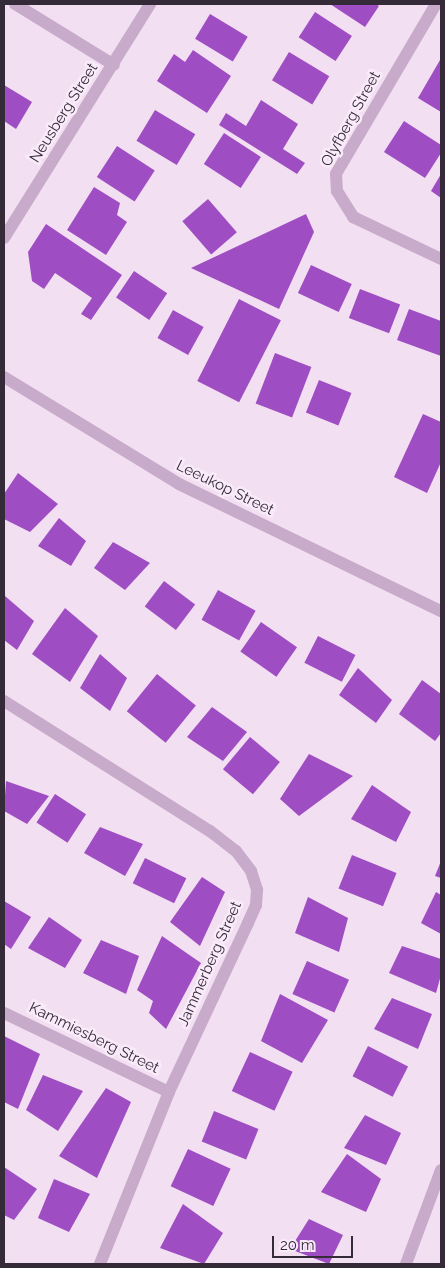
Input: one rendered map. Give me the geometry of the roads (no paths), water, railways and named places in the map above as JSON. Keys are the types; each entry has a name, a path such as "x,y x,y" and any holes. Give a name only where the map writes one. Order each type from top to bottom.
{"street":[{"path":"15,4 114,65"},
{"name":"Neusberg Street","path":"4,238 114,65 150,4"},
{"name":"Olyfberg Street","path":"436,4 336,174 336,191 352,217 441,259"},
{"name":"Leeukop Street","path":"4,377 179,484 441,610"},
{"name":"Jammerberg Street","path":"4,701 210,831 236,851 251,871 257,890 256,905 169,1092 100,1264"},
{"name":"Kammiesberg Street","path":"4,1013 169,1092"},
{"path":"406,1264 441,1170"}]}
